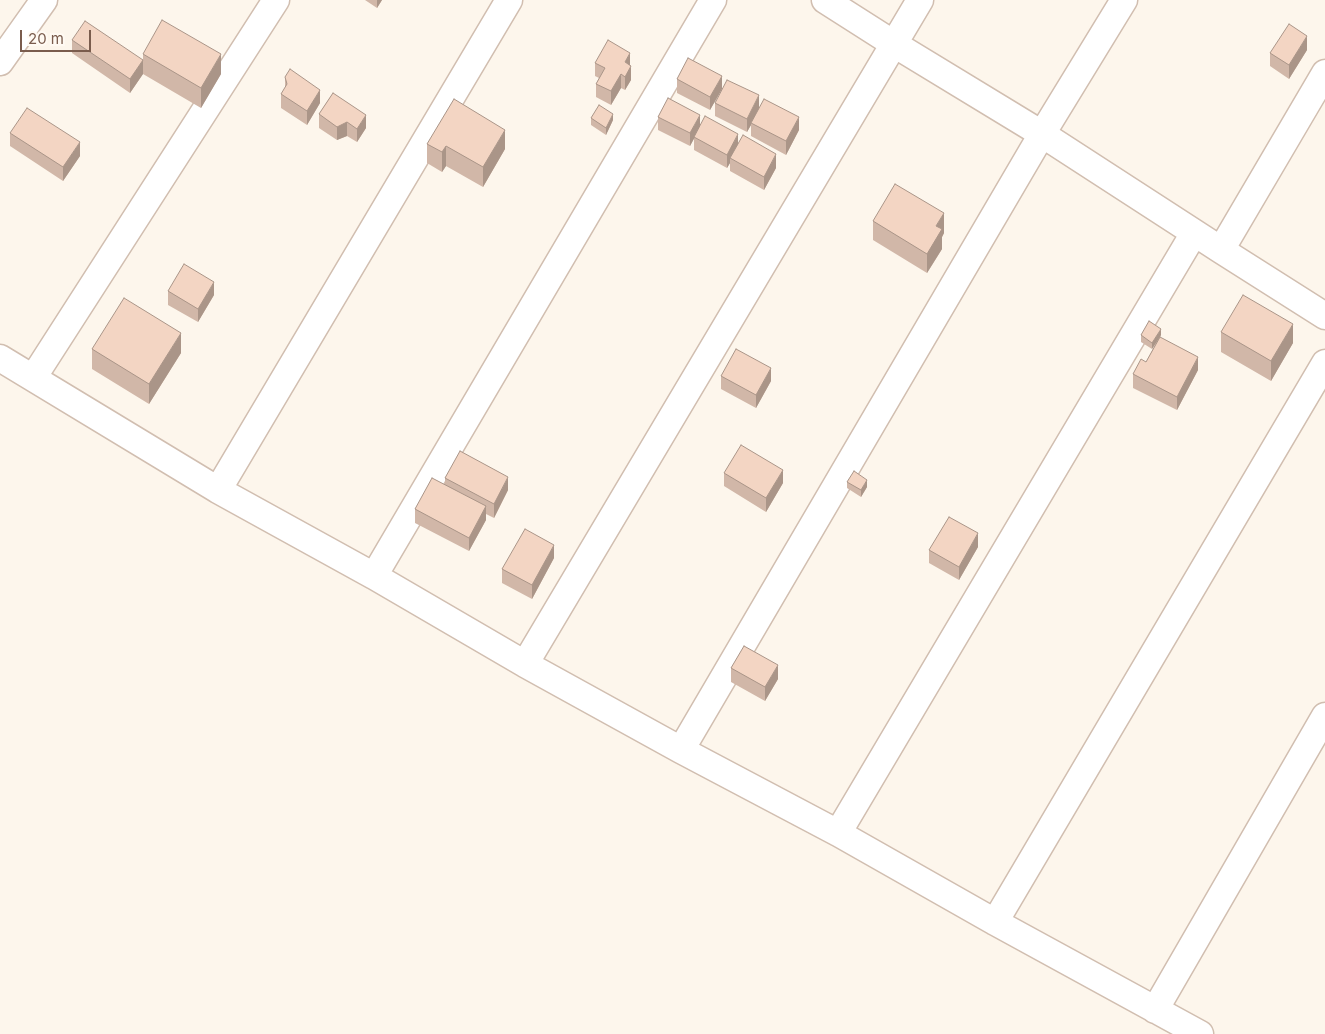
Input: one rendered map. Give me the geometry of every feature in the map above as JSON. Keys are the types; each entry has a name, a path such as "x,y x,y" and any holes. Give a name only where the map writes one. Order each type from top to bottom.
{"street":[{"path":"0,62 44,0"},
{"path":"33,378 276,0"},
{"path":"218,490 509,0"},
{"path":"374,576 713,0"},
{"path":"825,0 1042,134 1325,316"},
{"path":"525,664 920,0"},
{"path":"681,750 1042,134 1124,0"},
{"path":"1221,250 1325,73"},
{"path":"838,833 1194,233"},
{"path":"0,358 218,490 374,576 525,664 681,750 838,833 1200,1034"},
{"path":"996,922 1325,363"},
{"path":"1155,1010 1325,716"}],"building":[{"path":"162,20 221,54 201,88 143,54"},
{"path":"85,21 143,60 130,79 72,40"},
{"path":"1289,24 1307,36 1289,65 1270,53"},
{"path":"608,40 630,53 625,62 631,66 625,77 621,74 611,91 596,84 605,68 595,63"},
{"path":"688,58 722,76 710,97 677,79"},
{"path":"290,69 320,90 307,111 281,94 287,84 285,77"},
{"path":"727,80 759,95 747,119 715,103"},
{"path":"333,93 366,115 357,129 347,122 337,127 319,114"},
{"path":"668,98 700,115 690,133 658,117"},
{"path":"454,99 505,130 483,167 446,146 442,152 427,144"},
{"path":"764,99 799,117 786,141 751,123"},
{"path":"599,105 613,114 606,128 591,118"},
{"path":"27,108 80,142 63,167 10,133"},
{"path":"705,116 738,134 727,155 694,137"},
{"path":"743,135 776,154 764,177 730,158"},
{"path":"895,184 944,213 936,226 942,229 927,254 873,221"},
{"path":"184,264 214,282 198,309 168,291"},
{"path":"1243,295 1293,324 1271,361 1221,332"},
{"path":"124,298 181,333 149,384 92,349"},
{"path":"1149,321 1161,329 1152,343 1141,335"},
{"path":"1160,337 1198,357 1177,397 1133,374 1141,359 1146,362"},
{"path":"736,349 771,368 756,395 721,376"},
{"path":"741,445 783,470 766,498 724,473"},
{"path":"460,451 508,477 494,504 445,478"},
{"path":"854,471 867,480 861,490 847,482"},
{"path":"432,478 486,506 469,538 415,509"},
{"path":"949,517 978,533 959,567 929,550"},
{"path":"525,529 554,545 532,585 502,569"},
{"path":"744,646 778,665 765,687 731,668"}]}
